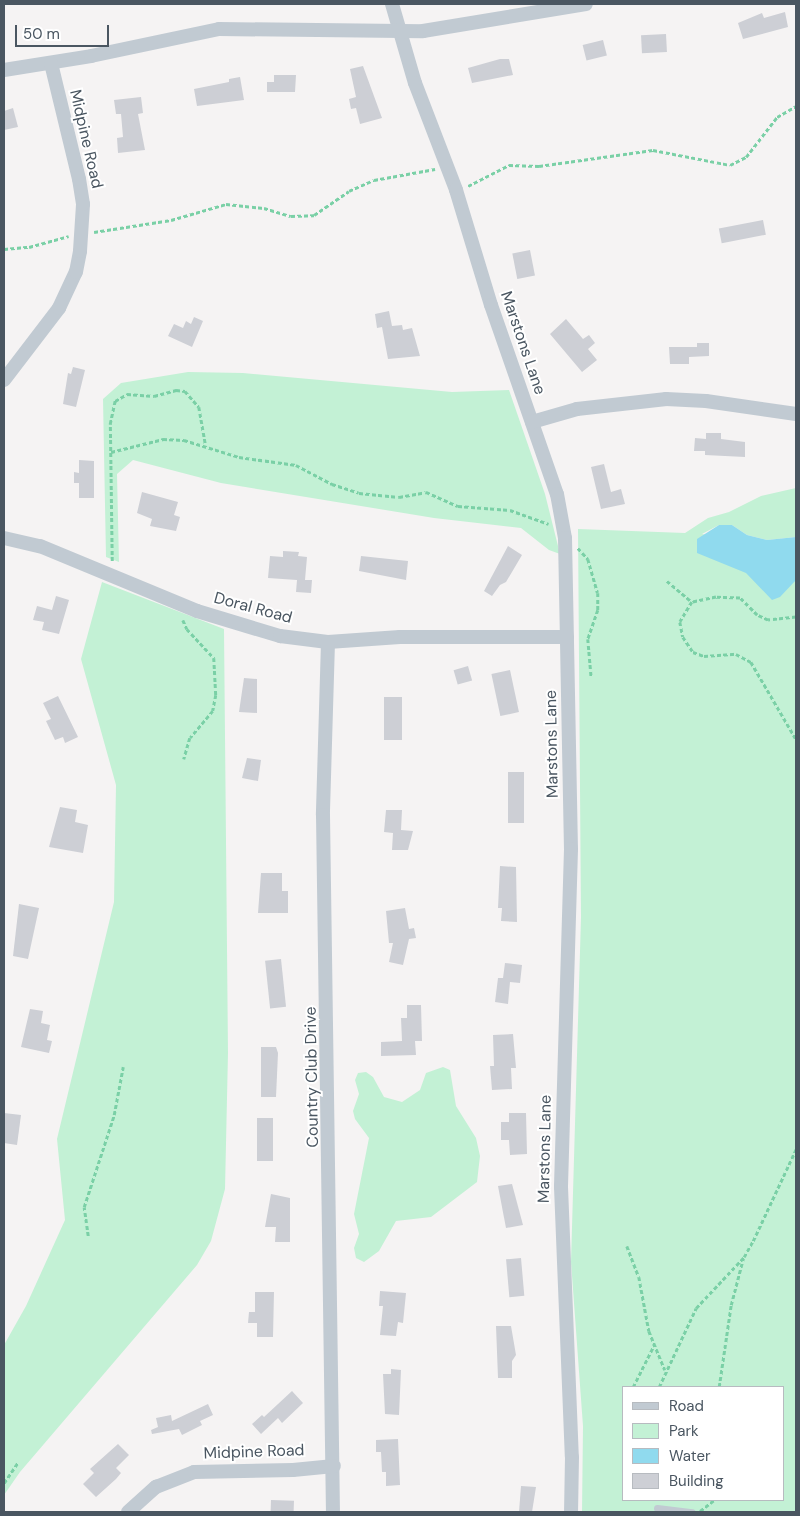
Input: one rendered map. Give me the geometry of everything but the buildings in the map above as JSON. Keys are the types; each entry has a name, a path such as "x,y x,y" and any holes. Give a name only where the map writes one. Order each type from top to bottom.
{"street":[{"name":"Marstons Lane","path":"392,4 415,83 456,192 557,494 565,538 571,849 561,1187 572,1458 571,1512"},
{"path":"4,70 51,63 219,29 400,31 459,27 586,4"},
{"name":"Midpine Road","path":"4,380 59,308 76,272 83,233 79,179 51,63"},
{"path":"532,422 577,409 666,400 706,401 796,414"},
{"name":"Doral Road","path":"4,538 40,546 224,620 280,636 328,642 400,637 567,637"},
{"name":"Country Club Drive","path":"328,642 323,815 334,1466 333,1512"},
{"name":"Midpine Road","path":"128,1512 156,1487 194,1472 293,1470 334,1466"}],"lane":[{"path":"657,1508 692,1512"}],"path":[{"path":"456,192 509,165 554,164 653,150 730,164 746,157 777,117 796,106"},
{"path":"4,250 29,247 83,233 171,220 226,204 264,208 291,216 314,215 349,191 374,180 446,167"},
{"path":"112,574 110,412 115,401 127,394 154,396 181,389 189,394 198,407 206,446"},
{"path":"111,452 163,439 184,440 239,457 296,465 332,484 359,493 399,497 426,492 458,506 510,510 550,524 586,554 598,593 598,610 588,639 591,676"},
{"path":"666,581 692,602 734,596 762,618 774,621 796,617"},
{"path":"180,602 187,629 214,658 216,695 213,711 190,738 184,759"},
{"path":"692,602 680,622 689,649 704,656 729,653 745,656 796,739"},
{"path":"88,1236 84,1207 114,1115 123,1067"},
{"path":"718,1386 731,1305 744,1257 796,1149"},
{"path":"627,1246 640,1278 646,1318 665,1371"},
{"path":"659,1386 696,1308 744,1257"},
{"path":"634,1386 655,1343"},
{"path":"4,1483 18,1462"},
{"path":"698,1512 713,1501"}],"green space":[{"path":"188,372 243,373 452,392 509,390 545,494 560,554 549,550 521,528 434,518 221,483 133,460 117,474 119,562 106,557 103,399 121,383"},
{"path":"796,488 796,537 767,540 747,535 732,525 719,525 702,534 796,550 796,1512 582,1512 583,1426 571,1262 581,917 578,529 685,533 708,518 729,512 761,496"},
{"path":"102,582 224,629 228,1053 225,1189 211,1241 197,1265 20,1472 4,1495 4,1345 26,1306 65,1220 57,1139 114,902 116,785 81,659"},
{"path":"443,1067 450,1070 456,1106 476,1138 480,1156 477,1182 431,1217 396,1221 379,1251 364,1262 356,1258 354,1248 359,1234 354,1214 369,1138 355,1119 353,1111 359,1094 355,1080 358,1073 366,1072 373,1077 384,1097 402,1102 420,1090 426,1073"}],"water":[{"path":"719,525 732,525 747,535 767,540 796,537 796,580 780,597 772,600 746,573 697,553 697,539"}]}
